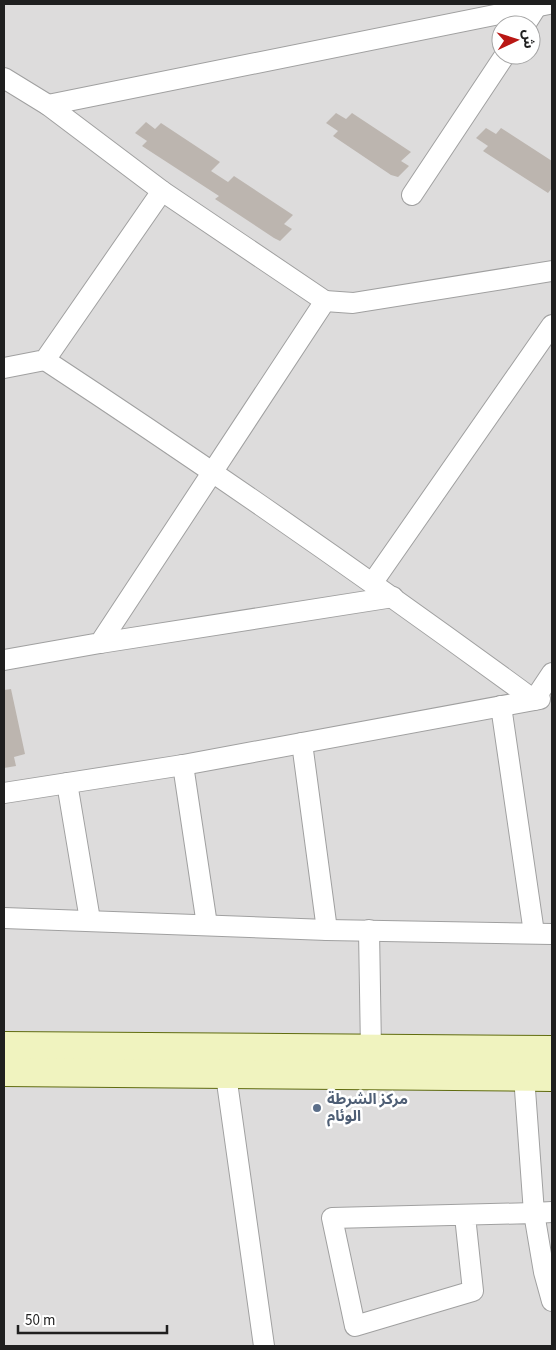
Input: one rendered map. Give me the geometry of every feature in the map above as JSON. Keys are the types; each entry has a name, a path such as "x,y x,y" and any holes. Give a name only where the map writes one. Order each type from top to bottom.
{"main road":[{"path":"4,1046 371,1050 540,1049"},
{"path":"4,1072 552,1077"}],"street":[{"path":"534,15 543,5"},
{"path":"48,105 543,5"},
{"path":"412,196 498,65"},
{"path":"4,78 48,105 162,190 325,301 353,303 552,271"},
{"path":"45,360 162,190"},
{"path":"100,643 325,301"},
{"path":"373,582 552,326"},
{"path":"4,368 45,360 213,470 543,699"},
{"path":"4,660 394,597"},
{"path":"543,699 552,673"},
{"path":"4,793 182,765 543,699"},
{"path":"4,918 207,924 327,930 543,934 501,706"},
{"path":"302,743 327,930"},
{"path":"182,765 207,924"},
{"path":"66,783 90,920"},
{"path":"369,930 371,1050"},
{"path":"540,1049 524,1076 543,1212 544,1272 552,1301"},
{"path":"226,1075 264,1346"},
{"path":"465,1216 473,1291 355,1326 332,1218 465,1216 543,1212"}],"shaded area":[{"path":"4,4 552,4 552,1346 4,1346"}],"building":[{"path":"336,113 346,119 352,113 411,152 401,161 409,166 398,177 391,175 333,136 338,131 326,123"},
{"path":"146,122 155,129 161,123 220,162 211,171 228,182 234,176 293,215 284,224 292,229 280,241 274,238 215,199 219,196 142,146 147,141 135,133"},
{"path":"486,128 496,134 501,128 552,161 552,188 548,193 483,151 488,146 476,138"},
{"path":"11,689 25,754 14,757 16,766 4,768 4,690"}],"place":[{"name":"مركز الشرطة الوئام","path":"317,1108"}]}
